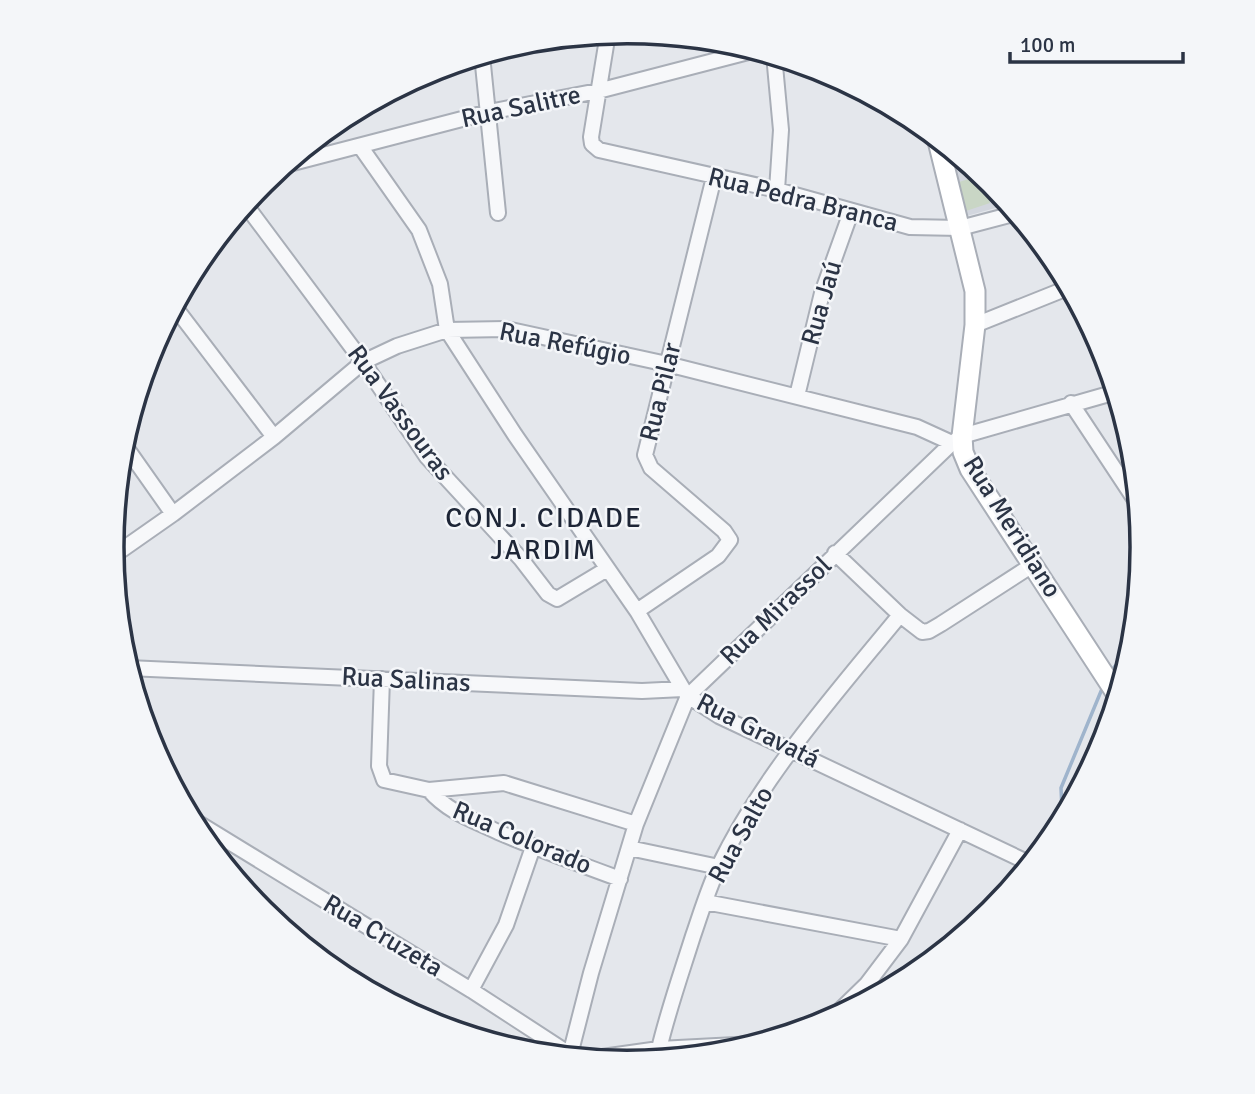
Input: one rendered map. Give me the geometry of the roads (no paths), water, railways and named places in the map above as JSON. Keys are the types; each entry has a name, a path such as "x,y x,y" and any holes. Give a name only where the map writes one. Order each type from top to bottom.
{"street":[{"path":"598,91 606,45"},
{"name":"Rua Salitre","path":"309,158 489,112 598,91 735,55"},
{"path":"483,65 498,213"},
{"path":"775,66 781,130 776,190"},
{"name":"Rua Pedra Branca","path":"598,91 592,144 594,148 608,153 776,190 910,227 960,228 1007,216"},
{"name":"Rua Gravatá","path":"360,146 419,230 440,284 447,330 515,435 637,611 686,693 719,716 1022,860"},
{"name":"Rua Meridiano","path":"941,154 973,276 975,325 957,440 970,469 1111,686"},
{"name":"Rua Pilar","path":"637,611 718,556 730,540 724,531 667,483 647,461 647,446 714,177"},
{"name":"Rua Jaú","path":"797,396 822,293 851,212"},
{"name":"Rua Vassouras","path":"251,213 363,362 427,457 522,559 551,597 557,599 565,596 607,569"},
{"path":"975,325 1060,291"},
{"path":"181,315 274,437"},
{"name":"Rua Refúgio","path":"124,548 274,437 363,362 397,346 447,330 506,330 667,364 917,427 957,440"},
{"name":"Rua Mirassol","path":"574,1047 591,973 636,824 686,693 957,440 1107,393"},
{"path":"1071,403 1127,488"},
{"path":"133,457 173,514"},
{"path":"835,553 919,631 929,631 1034,564"},
{"name":"Rua Salto","path":"659,1049 674,994 705,902 719,867 742,824 792,750 900,615"},
{"name":"Rua Salinas","path":"139,668 686,693"},
{"path":"382,679 380,774 384,780 429,790 504,783 636,824"},
{"name":"Rua Colorado","path":"429,790 446,807 533,847 620,879"},
{"path":"856,995 901,939 960,830"},
{"name":"Rua Cruzeta","path":"212,832 471,990 555,1045"},
{"path":"471,990 510,916 533,847"},
{"path":"629,848 719,867"},
{"path":"705,902 901,939"}],"waterway":[{"path":"1111,671 1117,664"},
{"path":"1062,801 1061,788 1104,684"}],"district":[{"name":"CONJ. CIDADE JARDIM","path":"544,534"}]}
